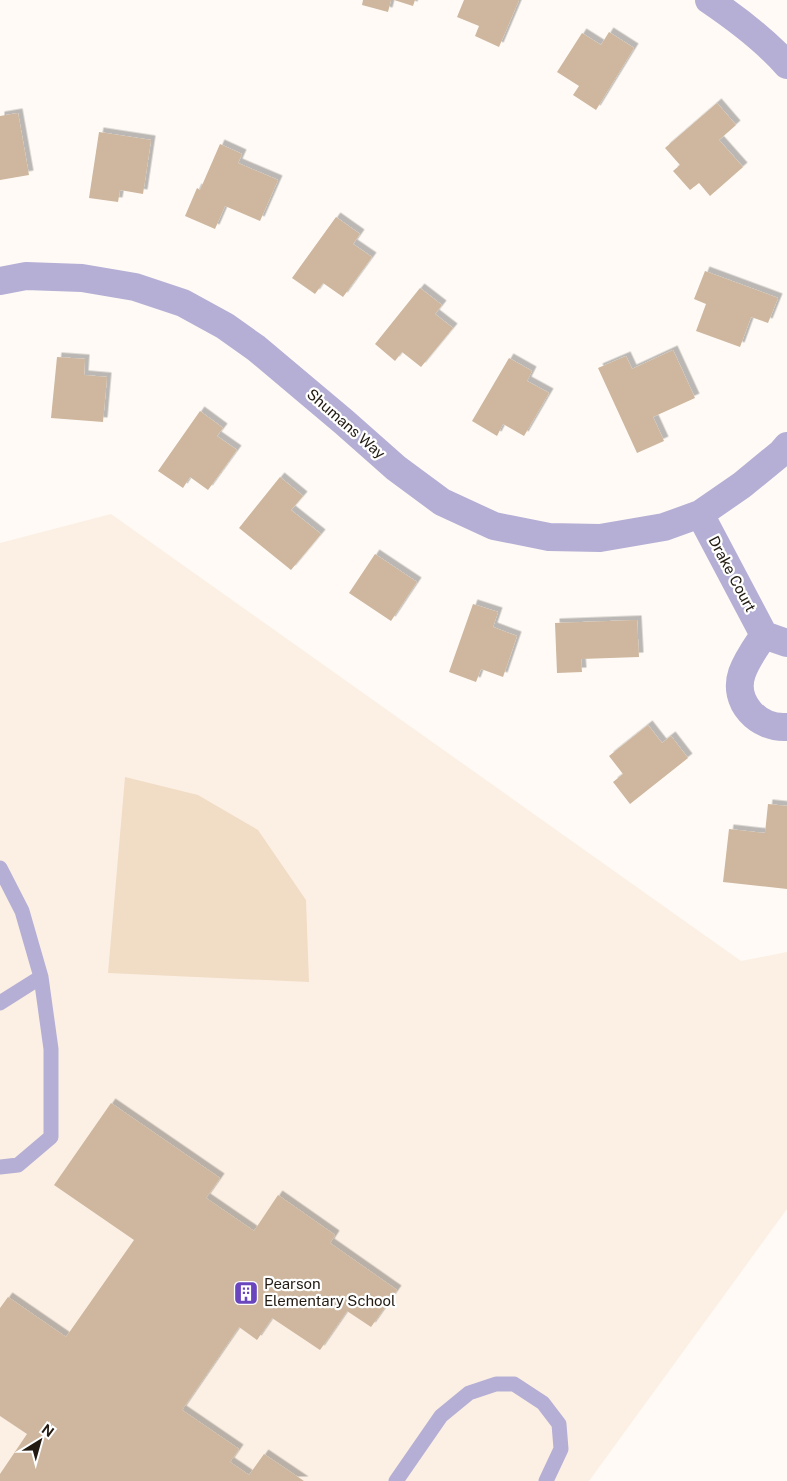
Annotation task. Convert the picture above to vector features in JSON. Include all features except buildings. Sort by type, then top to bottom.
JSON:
[{"type":"street","points":[[709,0],[740,8],[787,65]]},
{"type":"street","name":"Shumans Way","points":[[0,281],[26,276],[82,278],[135,287],[183,303],[225,326],[256,348],[396,468],[442,502],[494,526],[549,537],[600,538],[664,527],[700,514],[742,485],[787,446]]},
{"type":"street","name":"Drake Court","points":[[700,514],[775,639],[754,650],[742,674],[740,687],[743,700],[749,712],[759,720],[771,726],[787,727]]},
{"type":"lane","points":[[0,868],[4,884],[22,911],[41,977],[51,1049],[51,1137],[18,1165],[0,1167]]},
{"type":"lane","points":[[0,1003],[41,977]]},
{"type":"lane","points":[[396,1481],[441,1416],[469,1393],[496,1384],[514,1384],[543,1403],[559,1424],[561,1449],[546,1481]]},
{"type":"shaded area","points":[[111,514],[741,961],[787,952],[787,1209],[589,1481],[0,1481],[0,543]]},
{"type":"shaded area","points":[[125,777],[198,795],[258,830],[306,900],[309,982],[108,973]]},
{"type":"place","name":"Pearson Elementary School","points":[[246,1293]]}]
